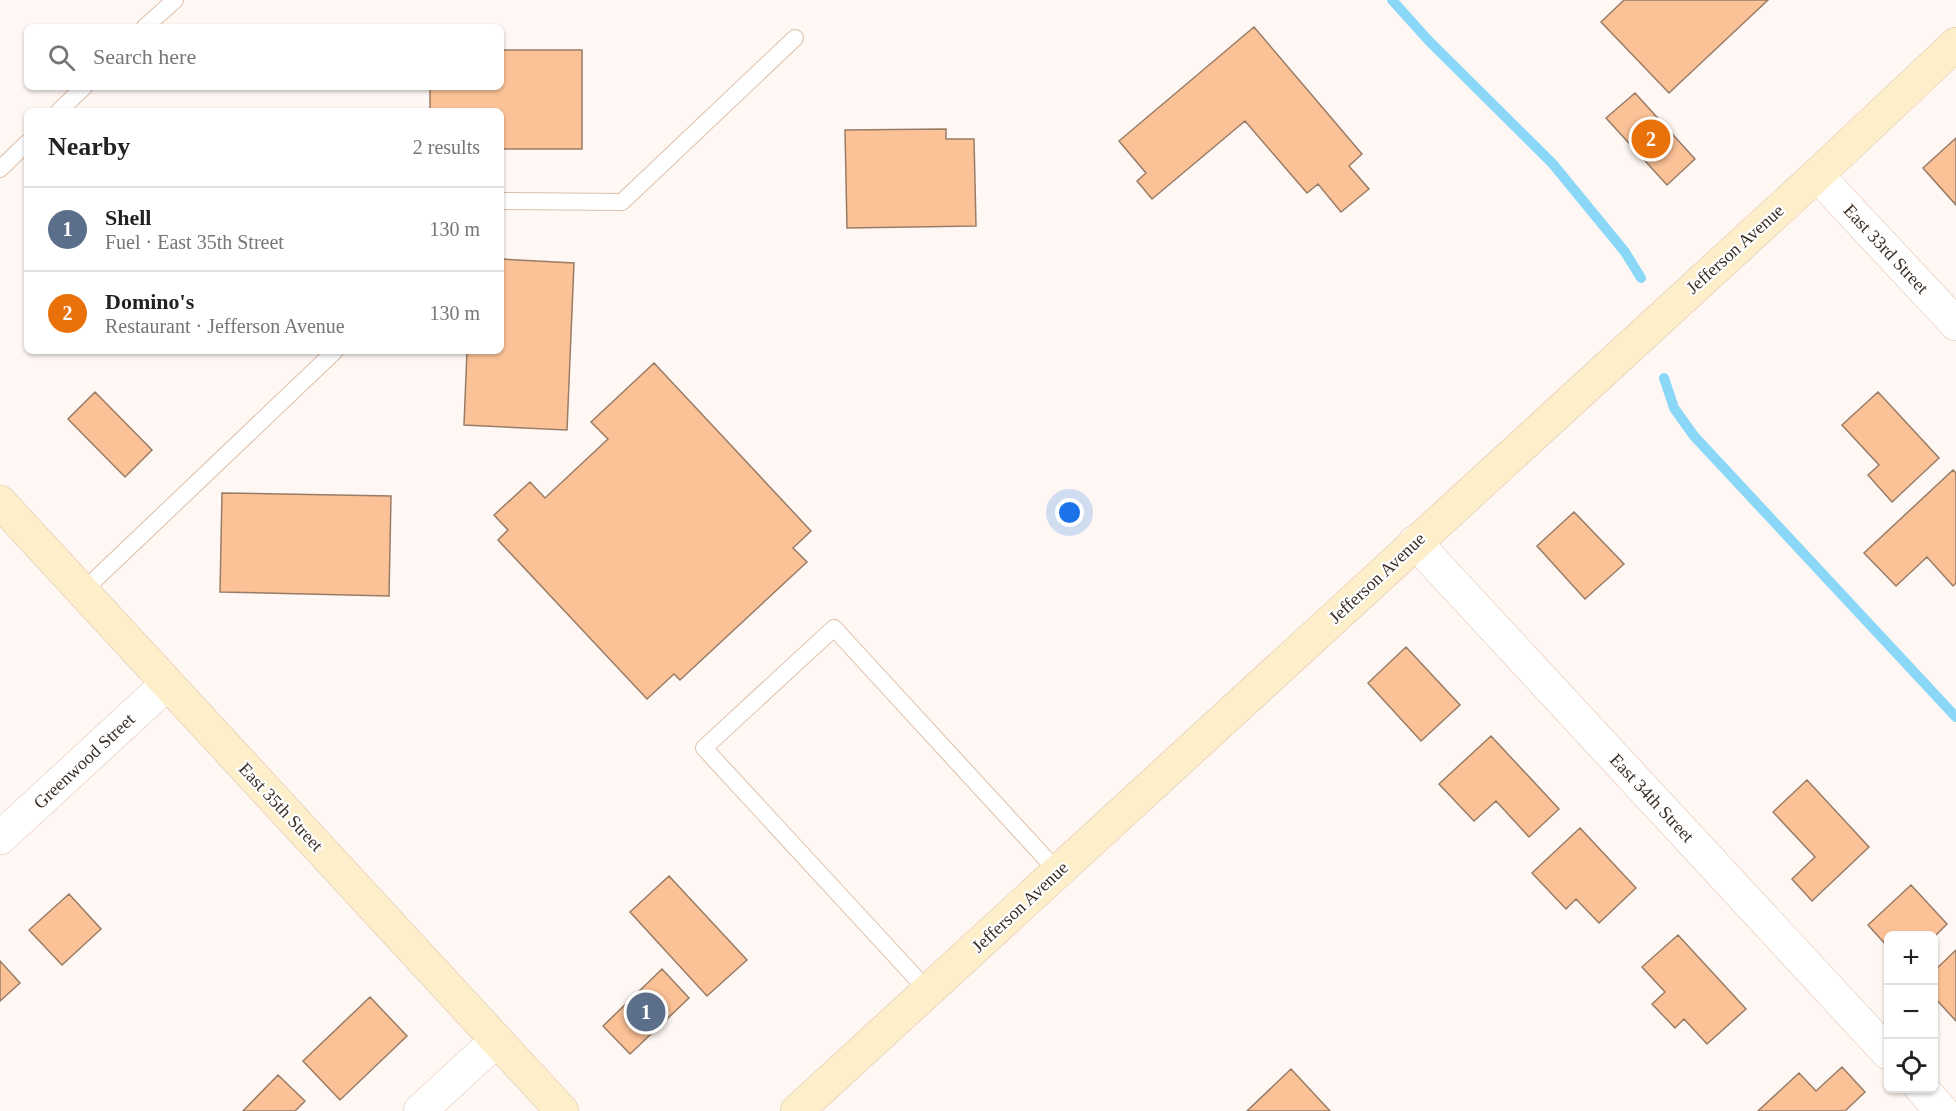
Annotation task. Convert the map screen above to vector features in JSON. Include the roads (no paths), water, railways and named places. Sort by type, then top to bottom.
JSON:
[{"type":"main road","name":"Jefferson Avenue","points":[[797,1111],[1817,175],[1956,44]]},
{"type":"main road","name":"East 35th Street","points":[[0,502],[562,1111]]},
{"type":"street","name":"East 33rd Street","points":[[1817,175],[1956,324]]},
{"type":"street","name":"East 34th Street","points":[[1415,542],[1884,1049]]},
{"type":"street","name":"Greenwood Street","points":[[0,838],[168,684]]},
{"type":"street","points":[[420,1111],[497,1040]]},
{"type":"street","points":[[1925,1093],[1942,1111]]},
{"type":"lane","points":[[149,24],[175,0]]},
{"type":"lane","points":[[504,201],[622,202],[795,38]]},
{"type":"lane","points":[[62,108],[81,90]]},
{"type":"lane","points":[[0,169],[24,146]]},
{"type":"lane","points":[[82,592],[332,354]]},
{"type":"lane","points":[[928,991],[704,747],[825,636],[834,628],[1058,872]]},
{"type":"waterway","points":[[1392,0],[1429,41],[1552,163],[1625,252],[1641,278]]},
{"type":"waterway","points":[[1664,378],[1674,408],[1694,436],[1956,717]]},
{"type":"place","name":"Domino's","points":[[1651,139]]},
{"type":"place","name":"Shell","points":[[646,1012]]}]
